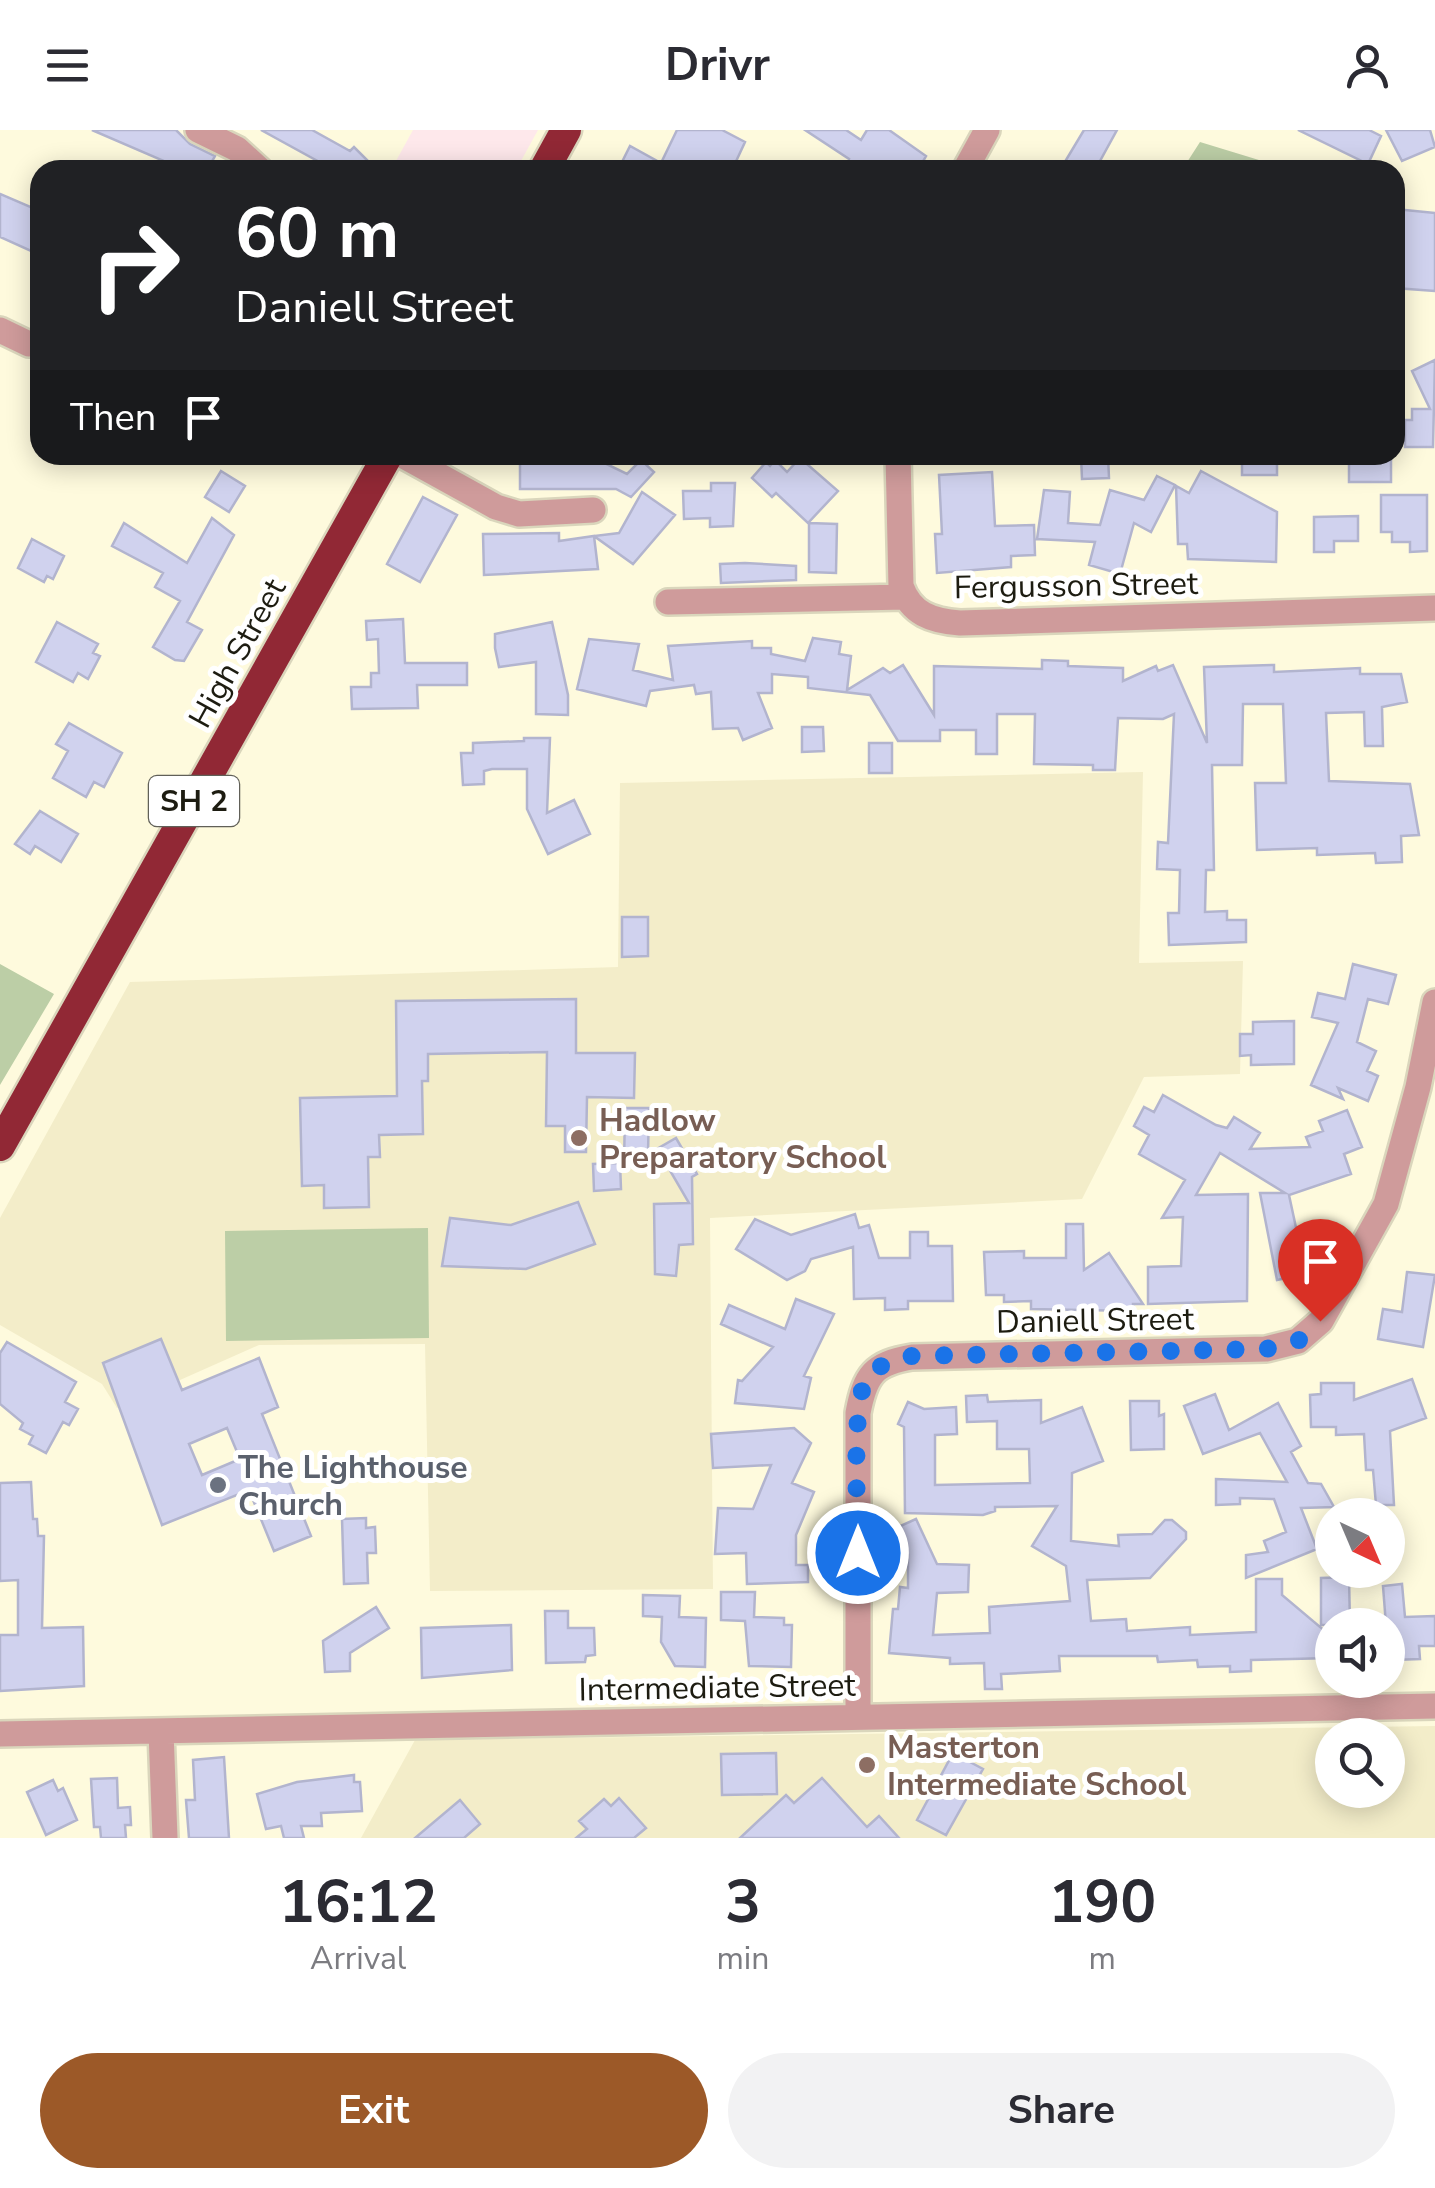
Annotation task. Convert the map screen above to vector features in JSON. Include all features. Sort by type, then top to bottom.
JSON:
[{"type":"highway","points":[[550,160],[566,130]]},
{"type":"highway","name":"High Street","points":[[0,1146],[382,465]]},
{"type":"street","points":[[198,130],[237,149],[249,160]]},
{"type":"street","points":[[971,160],[988,130]]},
{"type":"street","points":[[0,330],[30,344]]},
{"type":"street","points":[[420,465],[496,508],[520,514],[592,510]]},
{"type":"street","points":[[668,602],[904,597],[899,577],[898,465]]},
{"type":"street","name":"Fergusson Street","points":[[904,597],[933,620],[960,623],[1435,608]]},
{"type":"street","name":"Daniell Street","points":[[858,1716],[858,1412],[864,1384],[885,1361],[912,1356],[1266,1349],[1298,1341],[1320,1321],[1386,1204],[1418,1087],[1435,1002]]},
{"type":"street","name":"Intermediate Street","points":[[0,1734],[1435,1706]]},
{"type":"street","points":[[161,1731],[166,1838]]},
{"type":"shaded area","points":[[413,130],[538,130],[522,160],[396,160]]},
{"type":"shaded area","name":"Hadlow Preparatory School","points":[[1143,772],[1139,963],[1243,961],[1240,1074],[1144,1077],[1082,1199],[710,1218],[713,1589],[430,1591],[425,1344],[259,1345],[117,1408],[102,1384],[0,1325],[0,1218],[130,982],[618,967],[620,783]]},
{"type":"shaded area","name":"Masterton Intermediate School","points":[[1405,1726],[1435,1726],[1435,1838],[361,1838],[415,1740],[1315,1728],[1315,1808],[1405,1808]]},
{"type":"green space","points":[[1200,142],[1259,160],[1188,160]]},
{"type":"green space","points":[[0,964],[54,994],[0,1085]]},
{"type":"green space","points":[[428,1228],[429,1338],[226,1341],[225,1231]]},
{"type":"building","points":[[92,130],[176,130],[190,144],[215,156],[213,160],[162,160]]},
{"type":"building","points":[[261,130],[312,130],[350,151],[354,147],[367,160],[316,160]]},
{"type":"building","points":[[677,130],[722,130],[745,142],[737,160],[662,160]]},
{"type":"building","points":[[805,130],[846,130],[861,140],[867,130],[889,130],[926,156],[924,160],[849,159]]},
{"type":"building","points":[[1084,130],[1117,130],[1100,160],[1066,160]]},
{"type":"building","points":[[1298,130],[1369,130],[1381,136],[1370,160],[1360,160]]},
{"type":"building","points":[[1386,130],[1430,130],[1435,147],[1401,160]]},
{"type":"building","points":[[630,146],[656,160],[623,160]]},
{"type":"building","points":[[0,194],[30,207],[30,250],[0,237]]},
{"type":"building","points":[[1405,210],[1435,213],[1435,291],[1405,289]]},
{"type":"building","points":[[1435,360],[1433,447],[1405,447],[1405,420],[1412,420],[1412,409],[1430,409],[1412,371]]},
{"type":"building","points":[[520,465],[608,465],[627,474],[636,465],[646,465],[654,472],[631,497],[616,489],[520,489]]},
{"type":"building","points":[[763,465],[780,465],[787,472],[794,465],[808,465],[838,491],[808,523],[776,493],[772,497],[752,478]]},
{"type":"building","points":[[1081,465],[1108,465],[1109,478],[1082,479]]},
{"type":"building","points":[[1242,465],[1277,465],[1277,475],[1242,475]]},
{"type":"building","points":[[1349,465],[1391,465],[1391,482],[1349,482]]},
{"type":"building","points":[[221,471],[245,486],[229,512],[205,497]]},
{"type":"building","points":[[1201,471],[1277,512],[1276,562],[1188,559],[1187,544],[1178,544],[1176,486],[1189,493]]},
{"type":"building","points":[[992,472],[995,526],[1034,525],[1035,555],[1011,556],[1011,567],[937,573],[935,534],[942,534],[939,475]]},
{"type":"building","points":[[1157,476],[1175,485],[1151,532],[1134,523],[1120,574],[1089,565],[1095,542],[1037,539],[1044,490],[1070,492],[1068,523],[1100,525],[1110,490],[1144,500]]},
{"type":"building","points":[[711,483],[735,483],[733,526],[710,527],[710,518],[684,519],[683,491],[711,491]]},
{"type":"building","points":[[642,492],[675,515],[633,564],[594,536],[619,533]]},
{"type":"building","points":[[1381,495],[1427,495],[1427,551],[1410,552],[1410,542],[1392,542],[1392,532],[1381,532]]},
{"type":"building","points":[[423,497],[457,515],[420,582],[387,564]]},
{"type":"building","points":[[1358,516],[1358,541],[1334,541],[1334,552],[1314,552],[1314,517]]},
{"type":"building","points":[[212,518],[234,535],[187,622],[202,630],[184,661],[175,660],[153,647],[180,601],[155,587],[163,573],[112,546],[124,523],[187,563]]},
{"type":"building","points":[[809,523],[837,524],[836,573],[809,572]]},
{"type":"building","points":[[559,533],[559,541],[594,536],[598,569],[484,575],[483,534]]},
{"type":"building","points":[[32,539],[64,556],[53,579],[47,576],[44,582],[18,568]]},
{"type":"building","points":[[720,564],[796,566],[796,580],[721,583]]},
{"type":"building","points":[[403,619],[405,663],[467,663],[467,685],[417,685],[418,708],[352,709],[351,687],[371,687],[371,673],[379,673],[378,639],[367,640],[366,621]]},
{"type":"building","points":[[57,622],[98,644],[93,653],[100,656],[88,679],[78,673],[73,682],[36,662]]},
{"type":"building","points":[[552,622],[568,695],[568,715],[536,714],[536,662],[499,667],[495,648],[495,634]]},
{"type":"building","points":[[813,638],[841,642],[839,654],[851,656],[847,690],[883,668],[890,673],[903,665],[934,715],[934,666],[1042,669],[1042,660],[1068,661],[1068,666],[1123,668],[1123,681],[1156,666],[1158,671],[1173,665],[1207,743],[1204,667],[1274,665],[1274,672],[1360,668],[1360,674],[1401,674],[1407,702],[1382,707],[1383,746],[1365,746],[1364,712],[1326,713],[1329,781],[1410,784],[1419,835],[1401,836],[1402,862],[1376,863],[1375,853],[1317,855],[1317,848],[1257,850],[1255,783],[1286,783],[1283,704],[1243,704],[1242,765],[1212,765],[1214,870],[1206,870],[1205,912],[1227,911],[1227,920],[1246,920],[1246,942],[1169,945],[1168,913],[1179,913],[1180,870],[1157,869],[1158,842],[1168,843],[1174,714],[1163,719],[1118,718],[1115,770],[1093,770],[1093,765],[1034,764],[1035,714],[997,714],[997,754],[976,754],[976,730],[940,730],[940,741],[898,741],[870,695],[808,688],[808,677],[772,674],[772,693],[758,693],[772,728],[743,740],[738,728],[713,729],[711,692],[696,694],[694,685],[650,691],[646,706],[577,689],[589,639],[639,644],[633,670],[673,680],[668,646],[752,641],[752,648],[771,648],[771,654],[805,661]]},
{"type":"building","points":[[69,723],[122,753],[104,787],[94,782],[86,797],[53,778],[68,751],[56,744]]},
{"type":"building","points":[[802,727],[823,727],[824,751],[802,752]]},
{"type":"building","points":[[550,738],[547,813],[574,800],[590,834],[548,854],[527,809],[527,769],[484,771],[484,784],[463,785],[461,753],[473,753],[473,743]]},
{"type":"building","points":[[869,743],[892,743],[892,773],[869,773]]},
{"type":"building","points":[[40,811],[78,834],[61,862],[35,846],[30,854],[15,844]]},
{"type":"building","points":[[622,917],[648,917],[648,956],[622,957]]},
{"type":"building","points":[[1353,964],[1396,975],[1388,1004],[1368,999],[1357,1042],[1376,1051],[1367,1071],[1378,1076],[1368,1101],[1338,1088],[1343,1099],[1311,1085],[1338,1023],[1312,1017],[1318,993],[1345,999]]},
{"type":"building","points":[[576,999],[576,1053],[635,1053],[634,1098],[587,1097],[586,1152],[565,1152],[565,1126],[546,1126],[547,1052],[428,1054],[428,1081],[422,1081],[423,1134],[379,1135],[380,1157],[368,1157],[369,1207],[324,1208],[324,1185],[302,1186],[300,1098],[397,1096],[396,1001]]},
{"type":"building","points":[[1294,1021],[1294,1064],[1251,1065],[1251,1055],[1240,1056],[1240,1034],[1253,1034],[1253,1022]]},
{"type":"building","points":[[1163,1095],[1216,1125],[1227,1128],[1234,1117],[1260,1133],[1250,1149],[1310,1147],[1306,1137],[1323,1131],[1319,1121],[1347,1110],[1362,1147],[1344,1154],[1351,1174],[1289,1195],[1306,1274],[1277,1280],[1260,1193],[1285,1193],[1220,1153],[1196,1195],[1248,1194],[1247,1301],[1148,1304],[1148,1267],[1181,1266],[1183,1217],[1162,1218],[1185,1180],[1139,1154],[1149,1135],[1134,1126],[1144,1107],[1154,1112]]},
{"type":"building","points":[[625,1108],[649,1108],[648,1154],[676,1138],[697,1174],[692,1177],[693,1244],[679,1245],[676,1276],[655,1274],[654,1204],[689,1203],[668,1167],[624,1166]]},
{"type":"building","points":[[620,1163],[621,1189],[594,1191],[593,1164]]},
{"type":"building","points":[[578,1202],[595,1244],[526,1269],[442,1266],[450,1218],[511,1225]]},
{"type":"building","points":[[855,1214],[859,1228],[869,1225],[879,1258],[910,1258],[910,1232],[928,1232],[928,1246],[952,1246],[953,1301],[908,1301],[908,1309],[885,1310],[885,1298],[854,1299],[853,1247],[811,1259],[805,1271],[787,1280],[736,1249],[755,1219],[791,1235]]},
{"type":"building","points":[[1066,1224],[1083,1224],[1084,1270],[1109,1253],[1143,1304],[1133,1304],[1133,1311],[1031,1309],[1031,1301],[1004,1302],[1004,1295],[986,1295],[984,1252],[1024,1251],[1024,1258],[1066,1258]]},
{"type":"building","points":[[1407,1272],[1435,1275],[1423,1347],[1378,1339],[1383,1309],[1402,1312]]},
{"type":"building","points":[[796,1299],[834,1314],[804,1376],[811,1378],[804,1409],[735,1403],[738,1380],[742,1381],[773,1347],[721,1324],[729,1305],[785,1329]]},
{"type":"building","points":[[161,1339],[182,1390],[259,1358],[278,1407],[262,1414],[311,1536],[274,1551],[249,1490],[162,1525],[103,1363]],"holes":[[[227,1428],[240,1459],[202,1475],[189,1444]]]},
{"type":"building","points":[[7,1342],[76,1382],[65,1402],[78,1409],[69,1425],[63,1422],[46,1453],[29,1444],[33,1436],[20,1429],[23,1423],[0,1404],[0,1353]]},
{"type":"building","points":[[1412,1379],[1426,1418],[1390,1431],[1394,1498],[1375,1498],[1373,1470],[1366,1470],[1364,1434],[1336,1435],[1336,1427],[1311,1427],[1310,1395],[1321,1394],[1321,1383],[1354,1383],[1354,1400]]},
{"type":"building","points":[[1215,1394],[1229,1430],[1278,1403],[1301,1446],[1291,1452],[1308,1483],[1321,1484],[1329,1498],[1315,1498],[1315,1508],[1301,1508],[1315,1550],[1246,1578],[1246,1555],[1268,1552],[1264,1541],[1286,1532],[1274,1499],[1240,1498],[1240,1504],[1216,1505],[1216,1479],[1287,1482],[1260,1433],[1203,1454],[1184,1406]]},
{"type":"building","points":[[987,1395],[988,1402],[1041,1400],[1041,1423],[1082,1407],[1103,1461],[1072,1473],[1071,1541],[1119,1546],[1118,1535],[1152,1534],[1165,1520],[1172,1520],[1186,1532],[1186,1539],[1150,1578],[1087,1580],[1091,1621],[1126,1619],[1127,1631],[1190,1627],[1190,1635],[1256,1632],[1256,1579],[1282,1579],[1282,1595],[1315,1623],[1315,1658],[1251,1660],[1251,1671],[1230,1672],[1230,1666],[1198,1667],[1197,1660],[1158,1662],[1157,1656],[1059,1656],[1060,1671],[1001,1674],[1002,1689],[985,1689],[984,1663],[950,1664],[950,1658],[889,1653],[893,1609],[898,1609],[900,1587],[908,1588],[908,1554],[896,1528],[916,1519],[937,1564],[969,1565],[968,1592],[937,1593],[933,1635],[990,1633],[989,1607],[1070,1601],[1066,1566],[1032,1546],[1057,1506],[995,1507],[995,1511],[983,1515],[905,1513],[904,1427],[898,1424],[908,1402],[924,1409],[956,1407],[957,1434],[935,1435],[935,1485],[1030,1483],[1029,1449],[997,1449],[997,1421],[967,1422],[966,1396]]},
{"type":"building","points":[[1130,1401],[1159,1401],[1159,1416],[1164,1414],[1164,1449],[1131,1450]]},
{"type":"building","points":[[794,1428],[811,1443],[792,1483],[814,1492],[796,1535],[796,1565],[808,1565],[808,1582],[747,1584],[746,1553],[715,1554],[718,1508],[753,1509],[771,1465],[713,1468],[711,1434]]},
{"type":"building","points":[[31,1482],[33,1519],[37,1519],[38,1536],[44,1536],[42,1628],[83,1627],[84,1686],[0,1691],[0,1635],[18,1635],[18,1580],[0,1581],[0,1483]]},
{"type":"building","points":[[366,1518],[366,1528],[375,1527],[376,1553],[367,1553],[368,1583],[344,1584],[342,1519]]},
{"type":"building","points":[[1321,1588],[1349,1588],[1350,1608],[1321,1608]]},
{"type":"building","points":[[1383,1588],[1402,1588],[1404,1608],[1385,1608]]},
{"type":"building","points":[[721,1592],[755,1592],[754,1617],[784,1618],[784,1625],[792,1625],[791,1667],[749,1666],[745,1621],[721,1620]]},
{"type":"building","points":[[643,1595],[680,1596],[679,1617],[706,1618],[705,1667],[675,1666],[661,1642],[662,1617],[643,1616]]},
{"type":"building","points":[[376,1607],[389,1628],[350,1653],[350,1671],[325,1672],[323,1641]]},
{"type":"building","points":[[545,1611],[568,1611],[568,1628],[594,1628],[595,1655],[586,1656],[585,1662],[546,1663]]},
{"type":"building","points":[[1435,1616],[1435,1646],[1419,1646],[1420,1659],[1405,1660],[1405,1617]]},
{"type":"building","points":[[511,1625],[512,1670],[422,1678],[421,1628]]},
{"type":"building","points":[[776,1753],[777,1794],[722,1795],[721,1754]]},
{"type":"building","points":[[953,1753],[983,1769],[946,1835],[917,1820]]},
{"type":"building","points":[[224,1757],[229,1838],[189,1838],[186,1800],[195,1800],[193,1760]]},
{"type":"building","points":[[354,1775],[354,1782],[360,1782],[362,1811],[321,1813],[322,1826],[301,1826],[304,1838],[284,1838],[281,1826],[266,1829],[257,1794],[297,1782]]},
{"type":"building","points":[[117,1778],[118,1808],[130,1807],[131,1825],[125,1825],[126,1838],[101,1838],[100,1827],[94,1827],[91,1779]]},
{"type":"building","points":[[822,1778],[867,1827],[879,1816],[899,1838],[740,1838],[786,1795],[794,1803]]},
{"type":"building","points":[[53,1780],[58,1791],[63,1788],[77,1820],[46,1835],[27,1792]]},
{"type":"building","points":[[619,1798],[646,1828],[634,1838],[576,1838],[587,1829],[579,1821],[604,1799],[611,1806]]},
{"type":"building","points":[[460,1800],[480,1824],[464,1838],[415,1838]]},
{"type":"place","name":"Hadlow Preparatory School","points":[[579,1138]]},
{"type":"place","name":"The Lighthouse Church","points":[[218,1485]]},
{"type":"place","name":"Masterton Intermediate School","points":[[867,1765]]},
{"type":"route","points":[[858,1553],[858,1412],[864,1384],[885,1361],[912,1356],[1266,1349],[1298,1341],[1320,1321]]}]
